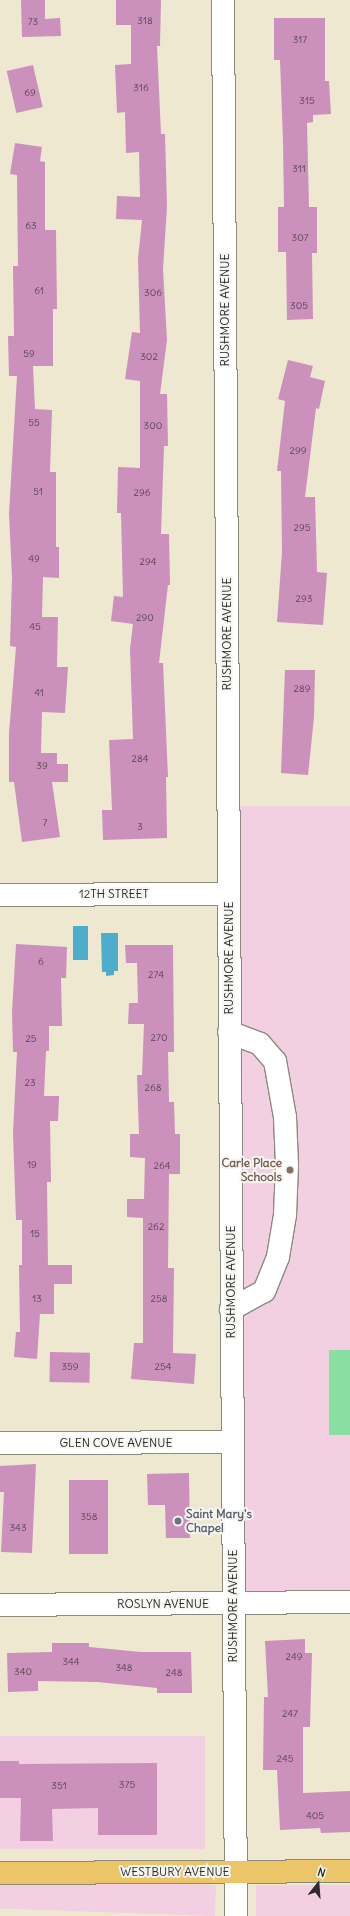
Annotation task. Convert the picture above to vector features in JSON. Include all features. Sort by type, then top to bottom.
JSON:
[{"type":"main road","name":"WESTBURY AVENUE","points":[[0,1873],[350,1871]]},
{"type":"street","name":"RUSHMORE AVENUE","points":[[223,0],[236,1916]]},
{"type":"street","name":"12TH STREET","points":[[0,894],[229,894]]},
{"type":"street","points":[[230,1032],[260,1044],[275,1061],[285,1117],[287,1165],[285,1215],[278,1257],[264,1291],[231,1309]]},
{"type":"street","name":"GLEN COVE AVENUE","points":[[0,1444],[232,1442]]},
{"type":"street","name":"ROSLYN AVENUE","points":[[0,1605],[350,1602]]},
{"type":"shaded area","name":"Carle Place Schools","points":[[228,806],[350,806],[350,1603],[228,1603]]},
{"type":"shaded area","points":[[0,1736],[205,1736],[205,1849],[0,1849]]},
{"type":"shaded area","points":[[0,1877],[216,1885],[215,1916],[0,1908]]},
{"type":"shaded area","points":[[256,1885],[350,1885],[350,1916],[256,1916]]},
{"type":"green space","points":[[329,1350],[350,1350],[350,1435],[329,1435]]},
{"type":"water","points":[[73,926],[88,926],[88,960],[73,960]]},
{"type":"water","points":[[101,933],[118,933],[118,971],[114,971],[114,975],[106,976],[106,972],[102,972]]},
{"type":"building","points":[[21,0],[45,0],[45,19],[60,18],[61,36],[22,37]]},
{"type":"building","points":[[116,0],[161,0],[160,46],[157,46],[161,134],[165,134],[167,207],[163,269],[167,340],[160,394],[167,394],[168,446],[164,446],[161,534],[169,534],[170,585],[168,585],[159,663],[163,663],[168,777],[166,777],[167,838],[103,840],[102,810],[112,810],[109,740],[133,739],[130,649],[133,624],[111,621],[114,596],[123,597],[121,513],[117,513],[118,467],[140,468],[140,381],[125,379],[132,332],[140,333],[138,259],[142,220],[116,219],[117,196],[140,197],[139,152],[126,153],[125,112],[117,113],[115,65],[131,64],[131,25],[116,25]]},
{"type":"building","points":[[274,18],[325,18],[325,81],[329,81],[331,114],[313,115],[313,122],[307,123],[309,207],[317,207],[317,253],[312,253],[313,319],[287,320],[286,252],[278,252],[278,207],[284,207],[283,141],[280,60],[274,60]]},
{"type":"building","points":[[33,65],[43,107],[16,113],[7,71]]},
{"type":"building","points":[[15,143],[42,147],[40,161],[45,162],[45,230],[56,230],[57,309],[53,309],[53,366],[33,366],[35,409],[52,410],[50,472],[56,472],[56,547],[59,547],[59,578],[43,577],[42,617],[58,617],[57,667],[68,667],[65,713],[42,712],[41,753],[57,753],[57,764],[68,764],[68,782],[52,782],[60,837],[22,842],[14,782],[9,782],[9,733],[16,647],[10,646],[12,577],[9,514],[17,376],[9,376],[8,336],[14,336],[13,266],[18,266],[17,175],[10,174]]},
{"type":"building","points":[[288,360],[313,366],[310,377],[325,381],[319,409],[316,408],[305,497],[315,497],[317,572],[327,573],[323,625],[277,622],[282,552],[281,471],[277,471],[285,401],[278,399]]},
{"type":"building","points":[[285,670],[315,670],[314,717],[308,775],[281,773]]},
{"type":"building","points":[[16,944],[67,947],[66,978],[61,978],[62,1026],[49,1026],[49,1051],[46,1051],[44,1096],[59,1096],[58,1121],[50,1121],[51,1182],[47,1182],[48,1265],[72,1265],[72,1284],[54,1284],[54,1314],[40,1314],[37,1359],[14,1357],[16,1332],[20,1332],[19,1265],[22,1265],[22,1220],[16,1220],[13,1133],[17,1052],[13,1052],[12,1012]]},
{"type":"building","points":[[125,945],[173,945],[174,1052],[168,1052],[169,1102],[174,1102],[175,1134],[180,1134],[180,1174],[169,1174],[168,1268],[174,1268],[173,1353],[196,1354],[194,1384],[131,1379],[134,1343],[143,1343],[143,1218],[127,1217],[127,1199],[144,1199],[145,1158],[130,1157],[130,1134],[139,1134],[137,1075],[142,1075],[144,1024],[128,1024],[129,1003],[138,1003],[137,963],[126,963]]},
{"type":"building","points":[[50,1352],[90,1353],[89,1383],[49,1382]]},
{"type":"building","points":[[36,1464],[32,1553],[1,1552],[4,1492],[0,1492],[0,1466]]},
{"type":"building","name":"Saint Mary's Chapel","points":[[189,1473],[190,1538],[166,1538],[165,1505],[148,1505],[147,1474]]},
{"type":"building","points":[[69,1480],[108,1480],[108,1554],[69,1554]]},
{"type":"building","points":[[305,1639],[305,1653],[312,1653],[310,1727],[303,1727],[303,1793],[350,1791],[350,1832],[321,1833],[320,1828],[280,1830],[277,1770],[263,1770],[264,1697],[268,1697],[265,1641]]},
{"type":"building","points":[[52,1643],[89,1643],[89,1647],[141,1652],[191,1652],[192,1693],[157,1693],[157,1688],[97,1682],[38,1681],[38,1691],[8,1692],[7,1653],[52,1652]]},
{"type":"building","points":[[0,1761],[19,1761],[19,1764],[157,1763],[157,1835],[98,1835],[98,1808],[52,1809],[53,1841],[20,1841],[21,1798],[0,1798]]},
{"type":"place","name":"Carle Place Schools","points":[[290,1170]]},
{"type":"place","name":"Saint Mary's Chapel","points":[[178,1521]]}]
